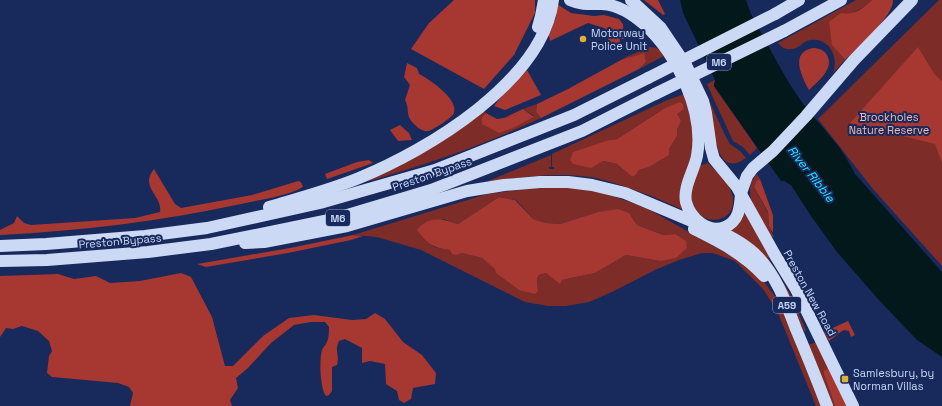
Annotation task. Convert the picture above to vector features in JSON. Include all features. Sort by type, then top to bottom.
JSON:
[{"type":"highway","points":[[506,83],[536,34],[544,0]]},
{"type":"highway","points":[[207,228],[359,178],[398,160],[436,139],[473,113],[522,67],[539,41],[548,22],[553,0]]},
{"type":"highway","points":[[570,0],[580,4],[611,5],[634,16],[655,37],[677,66],[693,106],[698,136],[696,156],[686,189],[686,202],[691,214],[696,219],[711,228]]},
{"type":"highway","name":"Preston New Road","points":[[630,0],[661,28],[686,65],[703,101],[712,154],[717,163],[733,181],[796,289],[853,406]]},
{"type":"highway","name":"Preston Bypass","points":[[0,246],[137,237],[207,228],[320,204],[435,170],[574,115],[775,14],[799,0]]},
{"type":"highway","name":"Preston Bypass","points":[[0,262],[48,260],[148,252],[212,244],[334,219],[431,190],[582,131],[784,31],[841,0]]},
{"type":"highway","points":[[212,244],[264,242],[346,226],[467,191],[504,185],[540,182],[568,182],[609,188],[645,200],[688,220],[711,228],[728,226],[736,219],[740,209],[741,194],[747,176],[753,168],[773,151],[822,98],[854,60],[912,0]]},
{"type":"highway","points":[[645,200],[672,217],[748,259],[765,277],[787,305]]},
{"type":"highway","name":"A59","points":[[711,228],[740,243],[756,256],[764,264],[778,284],[826,406]]},
{"type":"green space","points":[[454,0],[535,0],[535,13],[514,55],[484,89],[411,49],[429,23]]},
{"type":"green space","points":[[644,0],[658,0],[665,14],[663,15]]},
{"type":"green space","points":[[856,0],[872,0],[864,7],[850,14],[832,45],[845,60],[833,73],[835,67],[834,55],[828,45],[823,42],[810,40],[794,49],[784,48],[778,43]]},
{"type":"green space","points":[[872,0],[893,0],[892,7],[881,23],[866,40],[845,60],[832,45],[829,22],[841,13],[858,11]]},
{"type":"green space","name":"Brockholes Nature Reserve","points":[[939,0],[942,0],[942,266],[873,189],[818,119]]},
{"type":"green space","points":[[557,4],[571,13],[594,16],[604,15],[619,19],[623,24],[624,39],[620,39],[619,48],[610,45],[606,33],[609,32],[604,28],[588,23],[550,41],[549,35],[556,17]]},
{"type":"green space","points":[[650,47],[658,49],[664,56],[639,69],[646,62],[621,60],[628,56]]},
{"type":"green space","points":[[918,47],[935,75],[942,81],[942,163],[935,144],[850,123]]},
{"type":"green space","points":[[817,48],[826,53],[829,60],[829,65],[824,75],[809,90],[803,79],[799,66],[799,60],[801,54],[806,50]]},
{"type":"green space","points":[[644,53],[646,62],[639,69],[541,118],[536,112],[537,104],[621,60]]},
{"type":"green space","points":[[407,63],[417,68],[419,74],[442,90],[452,102],[454,108],[454,113],[450,118],[429,131],[420,129],[413,123],[408,115],[405,100],[410,85],[404,77]]},
{"type":"green space","points":[[527,70],[541,95],[505,110],[494,106],[517,77]]},
{"type":"green space","points":[[715,80],[714,86],[757,148],[750,155],[743,147],[733,141],[707,84]]},
{"type":"green space","points":[[702,85],[730,144],[740,151],[746,158],[736,163],[728,163],[722,158],[718,150],[711,112],[701,86]]},
{"type":"green space","points":[[684,94],[694,131],[686,211],[630,188],[590,177],[552,175],[488,181],[551,155],[551,167],[549,167],[549,169],[554,169],[554,167],[552,167],[552,154],[665,101]],"holes":[[[665,108],[681,121],[677,130],[677,136],[669,149],[649,167],[639,170],[636,175],[632,177],[617,164],[603,161],[609,140],[617,139]]]},
{"type":"green space","points":[[680,102],[683,104],[684,109],[677,114],[681,121],[677,130],[677,136],[669,149],[669,155],[649,167],[639,170],[636,175],[632,177],[617,164],[603,161],[591,168],[573,164],[570,160],[573,152],[609,140],[617,139],[665,108]]},
{"type":"green space","points":[[537,104],[536,112],[541,118],[519,128],[453,154],[362,183],[483,109],[486,113],[482,117],[482,124],[534,116],[523,109]]},
{"type":"green space","points":[[523,109],[534,117],[499,133],[482,124],[482,117],[486,113],[497,119],[504,118]]},
{"type":"green space","points":[[400,125],[409,133],[412,140],[398,141],[390,130]]},
{"type":"green space","points":[[369,160],[373,163],[327,179],[325,174],[357,162]]},
{"type":"green space","points":[[708,163],[725,181],[732,194],[733,205],[730,213],[724,218],[716,220],[707,219],[700,215],[694,207],[691,196],[698,166]]},
{"type":"green space","points":[[154,169],[175,204],[181,208],[252,195],[298,181],[301,182],[303,187],[290,193],[273,197],[211,210],[151,220],[61,231],[0,235],[0,230],[14,223],[17,216],[24,223],[31,225],[135,218],[160,212],[160,206],[149,181],[150,175]]},
{"type":"green space","points":[[757,174],[760,179],[756,181],[754,187],[768,213],[769,226],[774,237],[770,236],[753,205],[750,189],[752,181]]},
{"type":"green space","points":[[760,179],[773,215],[773,233],[769,226],[768,212],[754,187],[756,181]]},
{"type":"green space","points":[[541,187],[591,189],[648,209],[744,263],[761,278],[785,312],[821,406],[816,406],[778,313],[763,289],[735,261],[713,253],[702,253],[679,260],[655,270],[589,302],[566,306],[548,306],[525,302],[421,250],[377,237],[353,235],[487,194]],"holes":[[[499,197],[516,200],[533,219],[546,223],[560,224],[598,212],[629,213],[637,225],[663,235],[675,234],[660,261],[626,255],[595,273],[562,280],[546,273],[539,275],[537,279],[538,291],[496,269],[482,258],[462,253],[452,254],[450,250],[434,247],[426,241],[443,219],[458,224]]]},
{"type":"green space","points":[[499,197],[515,200],[533,219],[546,223],[560,224],[598,212],[618,209],[629,213],[637,225],[663,235],[675,234],[686,241],[687,248],[676,258],[660,261],[626,255],[595,273],[562,280],[560,284],[546,273],[539,275],[537,279],[538,291],[535,294],[519,290],[496,273],[495,269],[482,258],[462,253],[456,255],[452,254],[450,250],[439,248],[431,244],[417,230],[426,222],[431,220],[441,220],[458,224]]},
{"type":"green space","points":[[745,210],[771,255],[768,258],[789,292],[806,330],[804,331],[792,304],[728,231]]},
{"type":"green space","points":[[353,235],[363,236],[351,240],[288,253],[206,267],[197,264],[290,248]]},
{"type":"green space","points":[[181,273],[191,277],[212,317],[225,366],[233,366],[263,336],[289,318],[314,315],[352,320],[366,319],[375,313],[385,319],[403,342],[422,355],[436,373],[435,384],[413,388],[411,399],[404,403],[399,400],[397,391],[386,384],[385,364],[370,361],[362,363],[362,348],[345,339],[339,341],[337,365],[332,367],[332,391],[326,396],[321,381],[321,360],[322,350],[328,340],[329,327],[325,322],[311,322],[294,325],[271,343],[248,368],[236,378],[238,388],[230,400],[232,406],[130,406],[133,393],[129,387],[118,383],[52,377],[47,373],[49,356],[52,351],[49,341],[38,331],[22,326],[13,329],[6,328],[0,337],[0,276],[58,274],[74,279],[96,276],[110,283],[140,281]]},
{"type":"green space","points":[[848,321],[855,335],[851,337],[849,331],[844,330],[829,341],[824,332]]},
{"type":"green space","points":[[817,342],[830,370],[824,375],[835,406],[832,406],[808,345]]},
{"type":"green space","points":[[828,368],[848,406],[835,406],[824,375],[824,371]]},
{"type":"water","name":"River Ribble","points":[[680,0],[746,0],[751,14],[787,80],[801,101],[846,157],[855,174],[942,272],[942,357],[917,340],[878,299],[837,252],[791,185],[781,181],[714,86],[715,80],[683,13]]},
{"type":"place","name":"Motorway Police Unit","points":[[583,39]]},
{"type":"place","name":"Samlesbury, by Norman Villas","points":[[845,379]]}]
